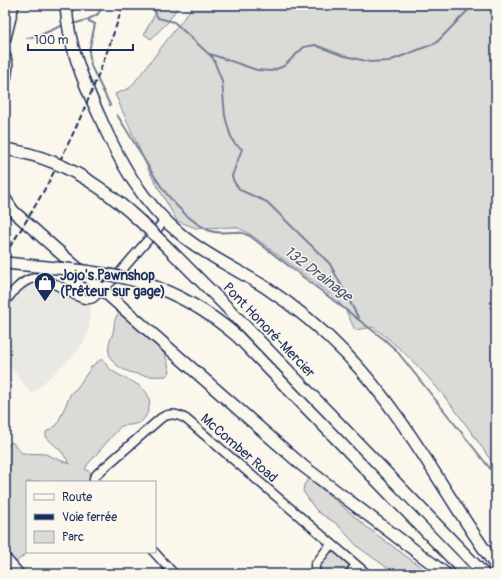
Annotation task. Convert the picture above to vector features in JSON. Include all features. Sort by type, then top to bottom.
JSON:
[{"type":"highway","points":[[5,38],[13,5]]},
{"type":"highway","points":[[66,5],[68,27],[76,57],[105,129],[129,176],[153,208],[165,220],[198,247],[276,294],[345,353],[375,386],[394,412],[496,566]]},
{"type":"highway","points":[[5,57],[7,66],[5,79]]},
{"type":"highway","name":"Pont Honoré-Mercier","points":[[5,149],[46,159],[74,171],[108,192],[138,218],[484,574]]},
{"type":"highway","points":[[5,200],[13,210],[303,466],[446,574]]},
{"type":"highway","name":"Pont Honoré-Mercier","points":[[5,263],[121,277],[147,284],[173,294],[200,308],[237,336],[468,574]]},
{"type":"street","points":[[5,302],[19,285],[31,279],[51,282],[86,299],[93,298],[103,290],[165,220]]},
{"type":"street","name":"McComber Road","points":[[94,481],[97,474],[161,418],[167,415],[176,414],[186,419],[367,574]]},
{"type":"street","points":[[315,574],[315,565],[331,544]]},
{"type":"street","points":[[155,553],[174,574]]},
{"type":"street","points":[[5,557],[20,574]]},
{"type":"street","points":[[349,574],[356,565]]},
{"type":"shaded area","points":[[36,283],[48,284],[79,302],[90,305],[90,320],[88,334],[78,351],[32,394],[5,361],[5,310],[19,292],[29,285]]},
{"type":"green space","points":[[160,5],[179,5],[168,22],[151,39],[144,34]]},
{"type":"green space","points":[[194,5],[496,5],[496,468],[455,410],[425,374],[409,357],[373,327],[355,330],[346,311],[335,298],[250,234],[236,227],[196,228],[177,221],[149,171],[115,94],[130,88]]},
{"type":"green space","points":[[119,313],[163,352],[170,372],[166,376],[148,376],[128,372],[113,362],[109,354],[109,343],[113,333],[115,320]]},
{"type":"green space","points":[[100,360],[103,360],[111,370],[138,385],[148,396],[150,403],[148,411],[141,422],[121,426],[88,464],[85,469],[92,473],[89,481],[26,481],[27,553],[16,562],[5,549],[5,448],[12,442],[22,453],[45,454],[70,464],[61,451],[46,437],[46,432],[57,425],[71,393],[77,388],[92,366]]},
{"type":"green space","points":[[309,478],[368,528],[430,574],[396,574],[358,547],[337,524],[318,512],[313,506],[303,491],[304,485]]},
{"type":"green space","points":[[330,552],[334,552],[348,564],[349,568],[344,574],[318,574],[317,566]]},
{"type":"waterway","points":[[87,20],[98,14],[103,5]]},
{"type":"waterway","points":[[163,5],[154,10],[158,18],[174,22],[213,58],[222,81],[225,116],[230,134],[234,143],[242,149],[232,176],[234,182],[240,190],[267,202],[330,264],[359,319]]},
{"type":"waterway","points":[[210,54],[257,70],[271,71],[284,66],[304,47],[315,45],[341,55],[370,62],[389,61],[436,43],[473,5]]},
{"type":"waterway","name":"132 Drainage","points":[[76,23],[87,20],[95,24],[89,51],[91,66],[110,105]]},
{"type":"waterway","name":"132 Drainage","points":[[27,38],[38,36],[61,26]]},
{"type":"waterway","name":"132 Drainage","points":[[117,115],[156,178],[179,208],[193,220],[213,232],[238,232],[250,236],[385,340],[396,350],[496,476]]},
{"type":"railway","points":[[5,254],[24,225],[58,165],[73,134],[100,70],[123,5]]},
{"type":"place","name":"Jojo's Pawnshop (Prêteur sur gage)","points":[[45,302]]}]
